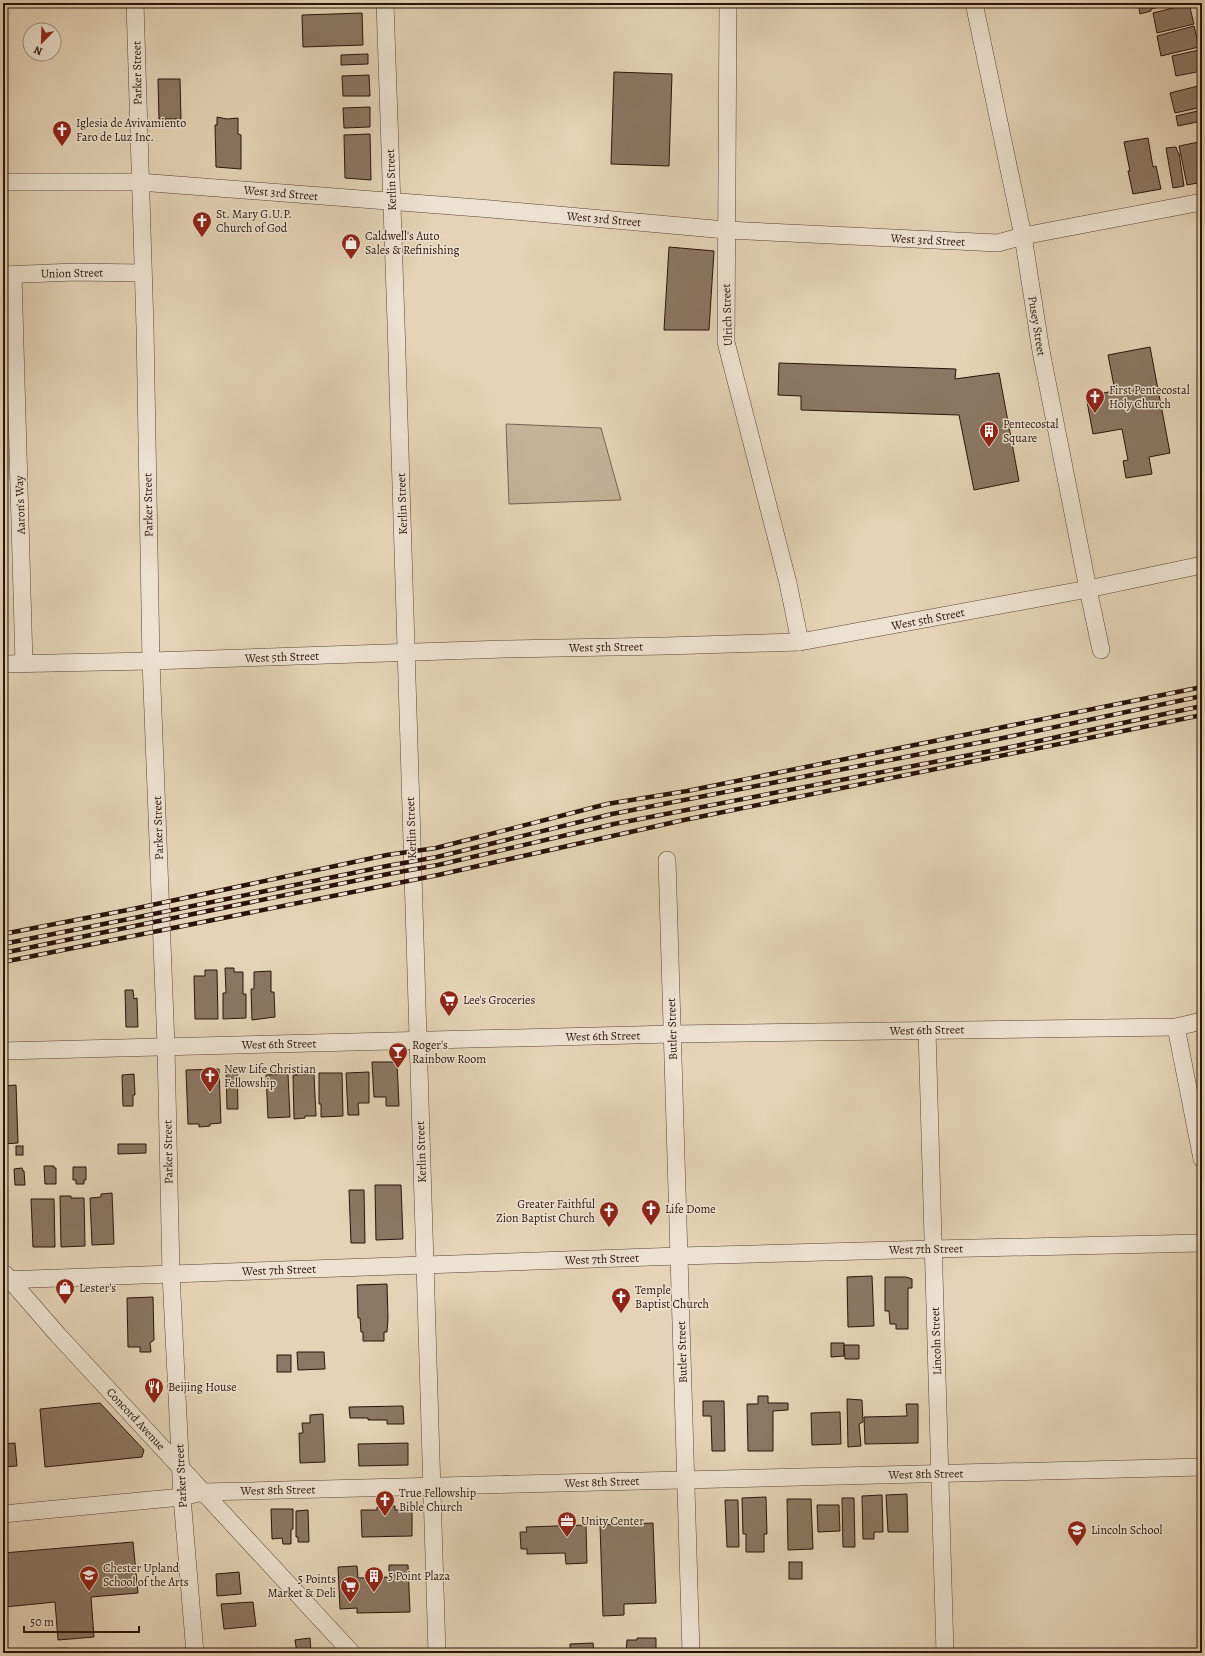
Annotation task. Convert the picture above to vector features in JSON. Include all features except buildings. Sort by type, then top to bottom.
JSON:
[{"type":"street","name":"Parker Street","points":[[135,3],[139,182],[145,327],[151,661],[166,1046],[171,1274],[182,1497],[195,1653]]},
{"type":"street","name":"Kerlin Street","points":[[385,3],[437,1653]]},
{"type":"street","name":"Ulrich Street","points":[[728,3],[726,342],[782,561],[800,642]]},
{"type":"street","name":"Pusey Street","points":[[974,3],[1023,236],[1041,351],[1101,650]]},
{"type":"street","name":"West 3rd Street","points":[[3,182],[139,182],[491,209],[726,230],[998,243],[1023,236],[1202,202]]},
{"type":"street","name":"Union Street","points":[[8,275],[74,272],[142,273]]},
{"type":"street","name":"Aaron's Way","points":[[8,275],[24,663]]},
{"type":"street","name":"West 5th Street","points":[[3,664],[800,642],[1088,589],[1202,565]]},
{"type":"street","name":"Butler Street","points":[[667,860],[691,1653]]},
{"type":"street","name":"West 6th Street","points":[[3,1051],[672,1034],[1176,1027],[1202,1021]]},
{"type":"street","points":[[1176,1027],[1202,1159]]},
{"type":"street","name":"Lincoln Street","points":[[927,1030],[945,1653]]},
{"type":"street","name":"West 7th Street","points":[[5,1277],[171,1274],[679,1256],[1202,1243]]},
{"type":"street","name":"Concord Avenue","points":[[5,1277],[352,1653]]},
{"type":"street","name":"West 8th Street","points":[[3,1514],[182,1497],[203,1492],[1202,1467]]},
{"type":"shaded area","points":[[506,424],[601,428],[621,500],[509,504]]},
{"type":"shaded area","points":[[67,1648],[67,1653],[39,1653],[39,1649]]},
{"type":"railway","points":[[3,934],[133,909],[387,855],[436,848],[607,804],[687,791],[1202,687]]},
{"type":"railway","points":[[3,944],[437,857],[612,814],[1003,738],[1202,696]]},
{"type":"railway","points":[[3,953],[438,865],[614,824],[1006,748],[1202,706]]},
{"type":"railway","points":[[3,962],[438,875],[684,820],[1202,715]]},
{"type":"place","name":"Iglesia de Avivamiento Faro de Luz Inc.","points":[[62,147]]},
{"type":"place","name":"St. Mary G.U.P. Church of God","points":[[202,238]]},
{"type":"place","name":"Caldwell's Auto Sales & Refinishing","points":[[351,260]]},
{"type":"place","name":"First Pentecostal Holy Church","points":[[1095,414]]},
{"type":"place","name":"Pentecostal Square","points":[[989,448]]},
{"type":"place","name":"Lee's Groceries","points":[[449,1017]]},
{"type":"place","name":"Roger's Rainbow Room","points":[[398,1069]]},
{"type":"place","name":"New Life Christian Fellowship","points":[[210,1093]]},
{"type":"place","name":"Life Dome","points":[[651,1226]]},
{"type":"place","name":"Greater Faithful Zion Baptist Church","points":[[609,1228]]},
{"type":"place","name":"Lester's","points":[[65,1305]]},
{"type":"place","name":"Temple Baptist Church","points":[[621,1314]]},
{"type":"place","name":"Beijing House","points":[[154,1404]]},
{"type":"place","name":"True Fellowship Bible Church","points":[[385,1517]]},
{"type":"place","name":"Unity Center","points":[[567,1538]]},
{"type":"place","name":"Lincoln School","points":[[1077,1547]]},
{"type":"place","name":"Chester Upland School of the Arts","points":[[89,1592]]},
{"type":"place","name":"5 Point Plaza","points":[[374,1593]]},
{"type":"place","name":"5 Points Market & Deli","points":[[350,1603]]}]
